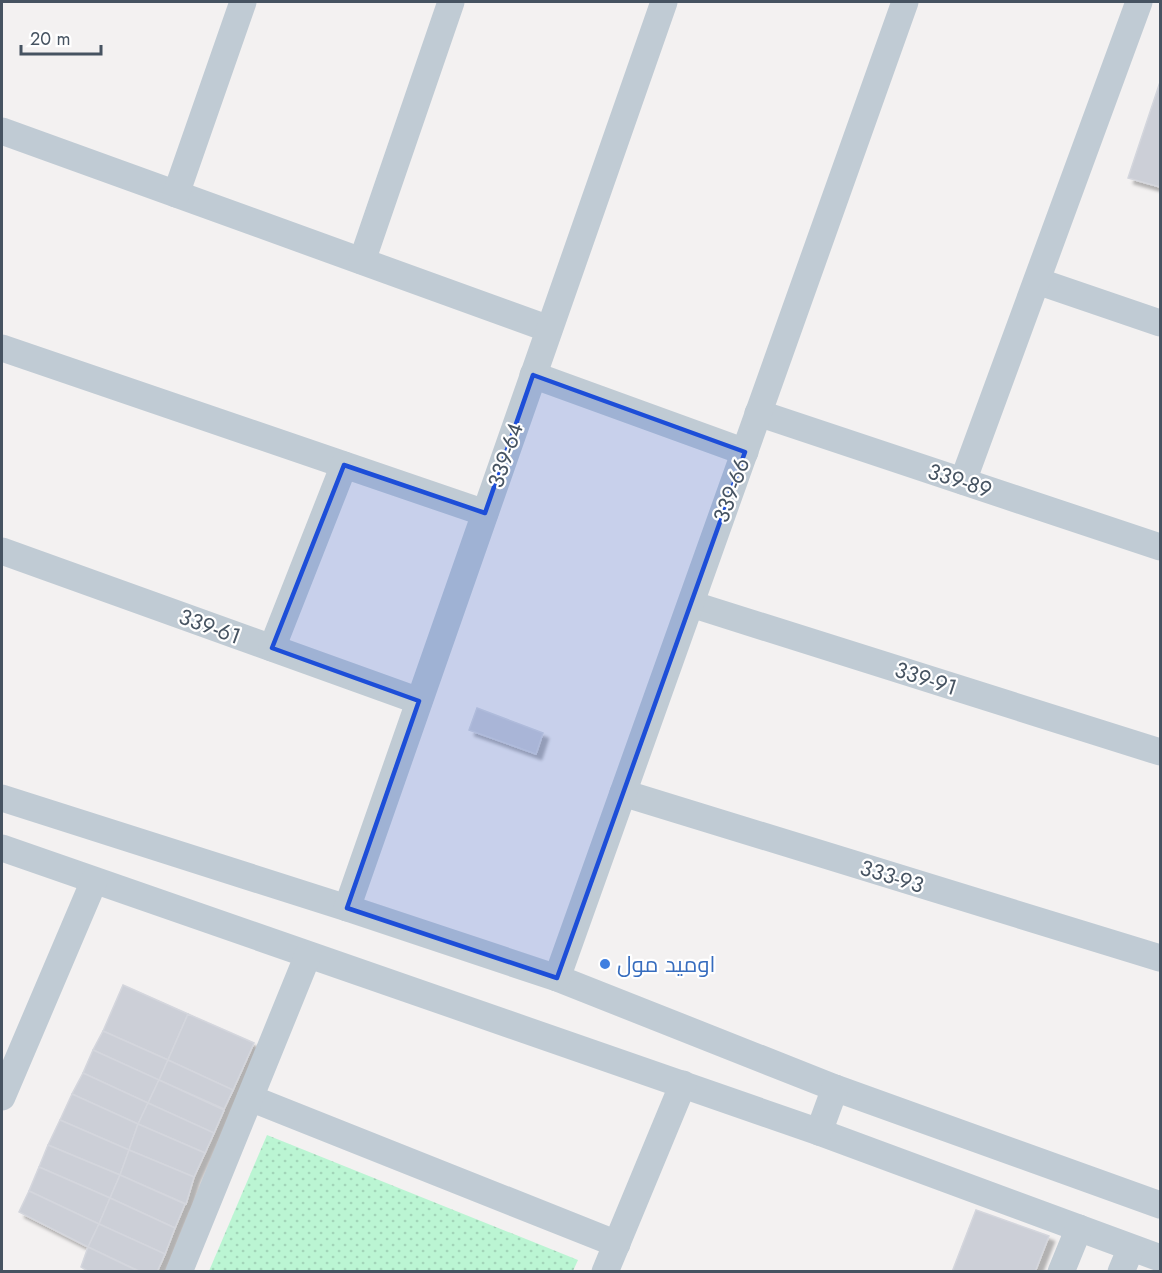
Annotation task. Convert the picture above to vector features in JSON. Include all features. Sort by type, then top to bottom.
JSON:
[{"type":"street","points":[[176,194],[243,2]]},
{"type":"street","points":[[362,261],[451,2]]},
{"type":"street","name":"339-64","points":[[347,908],[664,2]]},
{"type":"street","name":"339-66","points":[[557,978],[905,2]]},
{"type":"street","points":[[963,481],[1139,2]]},
{"type":"street","points":[[2,131],[549,329]]},
{"type":"street","points":[[1037,280],[1161,323]]},
{"type":"street","points":[[2,348],[485,513]]},
{"type":"street","points":[[533,375],[745,452]]},
{"type":"street","name":"339-89","points":[[758,413],[1161,547]]},
{"type":"street","points":[[272,648],[344,465]]},
{"type":"street","name":"339-61","points":[[2,551],[419,701]]},
{"type":"street","name":"339-91","points":[[691,604],[1161,752]]},
{"type":"street","name":"333-93","points":[[623,793],[1161,958]]},
{"type":"street","points":[[2,798],[557,978],[835,1088],[1160,1203]]},
{"type":"street","points":[[2,848],[819,1132],[1079,1228],[1126,1260],[1161,1258]]},
{"type":"street","points":[[2,1097],[11,1047],[94,881]]},
{"type":"street","points":[[179,1272],[308,955]]},
{"type":"street","points":[[605,1272],[683,1084]]},
{"type":"street","points":[[819,1132],[835,1088]]},
{"type":"street","points":[[250,1098],[616,1244]]},
{"type":"street","points":[[1061,1272],[1079,1228]]},
{"type":"highlighted area","points":[[533,375],[745,452],[557,978],[347,908],[419,701],[272,648],[344,465],[485,513]]},
{"type":"green space","points":[[267,1135],[578,1260],[573,1271],[209,1271]]},
{"type":"building","points":[[1160,82],[1160,187],[1128,178]]},
{"type":"building","points":[[477,708],[543,733],[536,754],[469,730]]},
{"type":"building","points":[[123,985],[188,1014],[168,1060],[103,1031]]},
{"type":"building","points":[[188,1014],[254,1043],[233,1090],[168,1060]]},
{"type":"building","points":[[103,1031],[168,1060],[159,1080],[93,1050]]},
{"type":"building","points":[[93,1050],[159,1080],[148,1103],[83,1073]]},
{"type":"building","points":[[168,1060],[233,1090],[224,1109],[159,1080]]},
{"type":"building","points":[[83,1073],[148,1103],[138,1124],[72,1094]]},
{"type":"building","points":[[159,1080],[224,1110],[214,1133],[148,1103]]},
{"type":"building","points":[[72,1094],[138,1124],[129,1150],[60,1120]]},
{"type":"building","points":[[148,1103],[214,1133],[205,1153],[138,1124]]},
{"type":"building","points":[[60,1120],[129,1150],[120,1175],[48,1145]]},
{"type":"building","points":[[138,1124],[205,1153],[194,1177],[129,1150]]},
{"type":"building","points":[[48,1145],[120,1175],[110,1198],[39,1167]]},
{"type":"building","points":[[129,1150],[194,1177],[186,1204],[120,1175]]},
{"type":"building","points":[[39,1167],[110,1198],[99,1224],[29,1191]]},
{"type":"building","points":[[120,1175],[185,1204],[175,1228],[110,1198]]},
{"type":"building","points":[[29,1191],[99,1224],[88,1247],[19,1212]]},
{"type":"building","points":[[110,1198],[175,1228],[165,1254],[99,1224]]},
{"type":"building","points":[[976,1210],[1049,1236],[1035,1272],[952,1272]]},
{"type":"building","points":[[99,1224],[165,1254],[157,1272],[141,1272],[88,1247]]},
{"type":"building","points":[[88,1247],[140,1272],[89,1272],[81,1267]]},
{"type":"place","name":"اوميد مول","points":[[605,964]]}]
